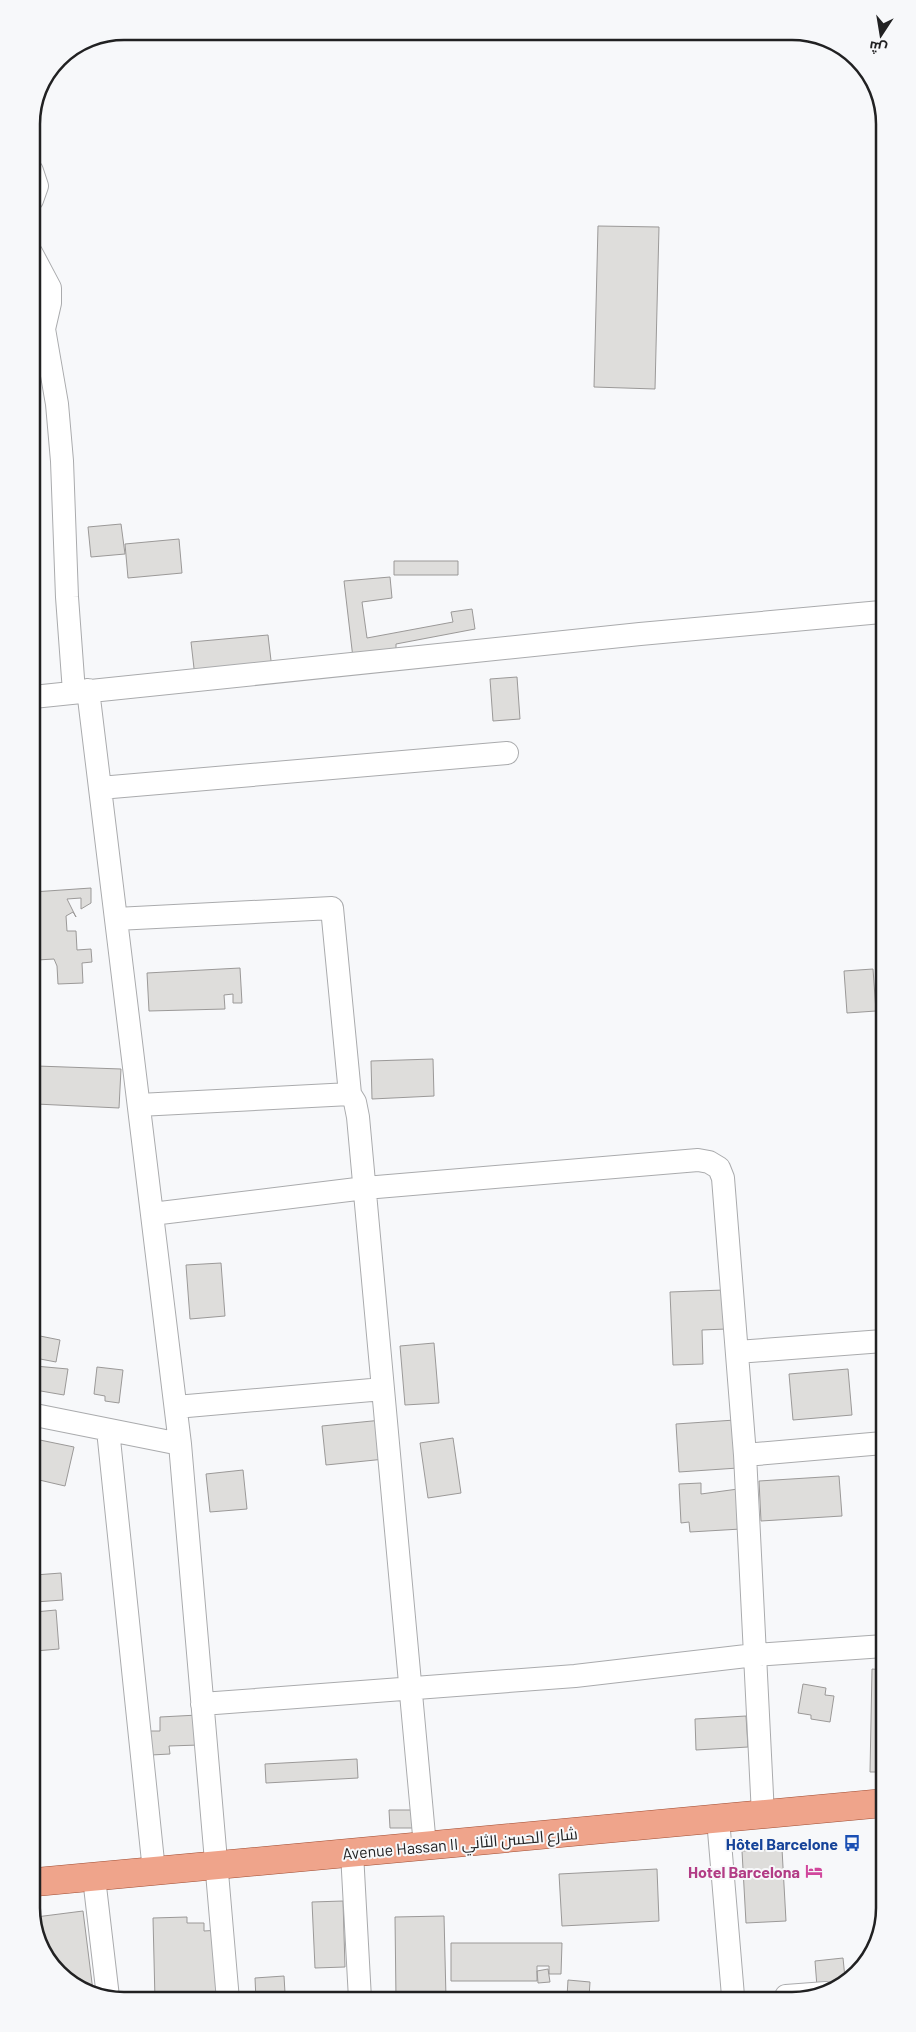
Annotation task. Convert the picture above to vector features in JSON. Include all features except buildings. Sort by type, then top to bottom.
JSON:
[{"type":"main road","name":"Avenue Hassan II شارع الحسن الثاني","points":[[40,1882],[876,1805]]},
{"type":"street","points":[[40,269],[50,288],[50,303],[44,329],[57,404],[62,461],[67,597],[81,691],[100,788],[176,1407],[227,1992]]},
{"type":"street","points":[[40,696],[640,634],[876,612]]},
{"type":"street","points":[[100,788],[507,753]]},
{"type":"street","points":[[116,919],[332,908],[350,1094],[355,1102],[358,1117],[425,1846]]},
{"type":"street","points":[[139,1105],[350,1094]]},
{"type":"street","points":[[152,1214],[365,1188],[698,1160],[709,1162],[719,1168],[723,1178],[745,1455],[763,1815]]},
{"type":"street","points":[[737,1352],[876,1342]]},
{"type":"street","points":[[176,1407],[383,1389]]},
{"type":"street","points":[[40,1416],[180,1444]]},
{"type":"street","points":[[108,1430],[154,1871]]},
{"type":"street","points":[[745,1455],[876,1444]]},
{"type":"street","points":[[202,1704],[575,1676],[755,1655],[876,1647]]},
{"type":"street","points":[[718,1819],[732,1992]]},
{"type":"street","points":[[352,1853],[360,1992]]},
{"type":"street","points":[[94,1878],[107,1990]]},
{"type":"place","name":"Hôtel Barcelone","points":[[852,1843]]},
{"type":"place","name":"Hotel Barcelona","points":[[814,1871]]}]
